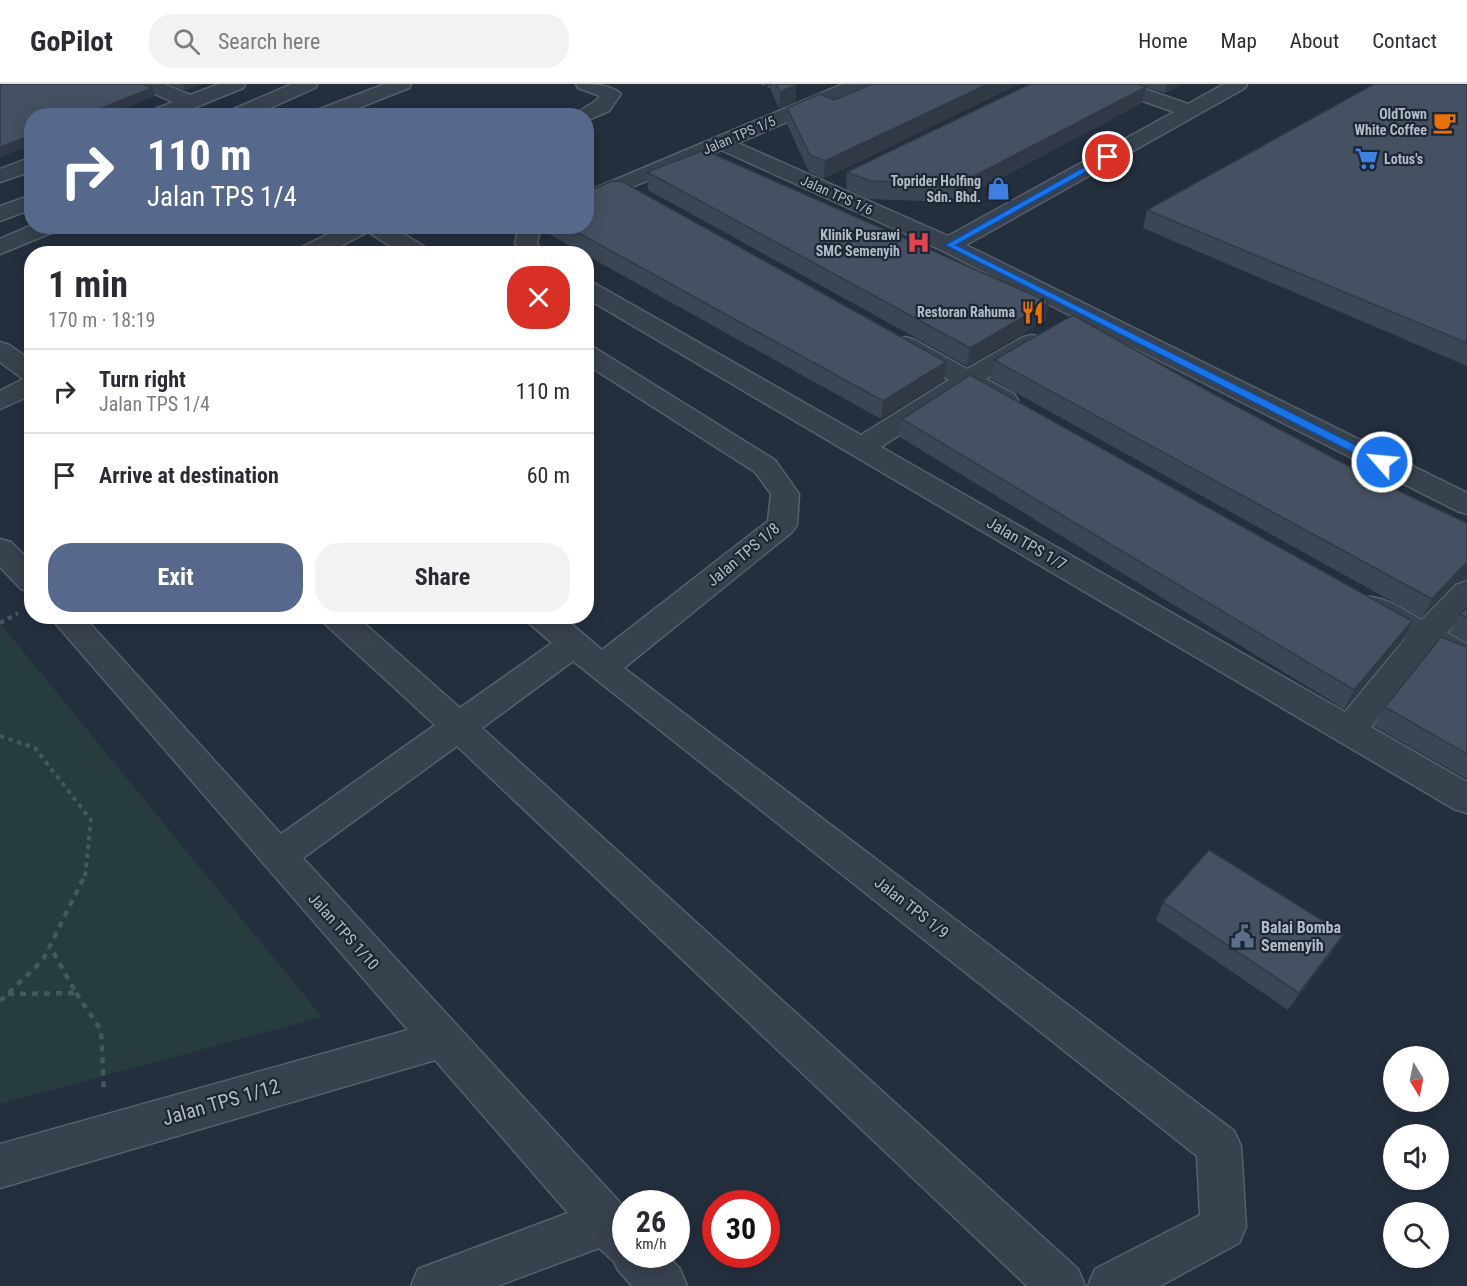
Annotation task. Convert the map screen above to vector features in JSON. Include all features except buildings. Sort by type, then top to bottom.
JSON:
[{"type":"street","points":[[148,84],[190,102]]},
{"type":"street","points":[[175,108],[236,84]]},
{"type":"street","points":[[252,108],[308,84]]},
{"type":"street","points":[[340,108],[402,84]]},
{"type":"street","points":[[585,84],[611,94],[602,107],[594,111]]},
{"type":"street","name":"Jalan TPS 1/5","points":[[594,196],[859,84]]},
{"type":"street","points":[[1113,84],[1190,111]]},
{"type":"street","points":[[949,245],[1238,84]]},
{"type":"street","name":"Jalan TPS 1/6","points":[[722,143],[834,184],[949,245],[1467,505]]},
{"type":"street","points":[[0,176],[24,166]]},
{"type":"street","points":[[619,185],[650,202]]},
{"type":"street","points":[[0,214],[24,204]]},
{"type":"street","points":[[0,247],[30,234]]},
{"type":"street","points":[[322,246],[346,234]]},
{"type":"street","points":[[387,234],[407,246]]},
{"type":"street","name":"Jalan TPS 1/7","points":[[594,293],[1350,729],[1467,799]]},
{"type":"street","points":[[862,447],[968,379],[1082,312]]},
{"type":"street","points":[[886,334],[1030,414]]},
{"type":"street","points":[[0,350],[24,368]]},
{"type":"street","name":"Jalan TPS 1/8","points":[[594,357],[765,466],[785,494],[782,525],[602,668]]},
{"type":"street","points":[[0,401],[24,389]]},
{"type":"street","points":[[0,549],[24,574]]},
{"type":"street","points":[[1350,729],[1425,637],[1467,592]]},
{"type":"street","points":[[1352,596],[1467,658]]},
{"type":"street","name":"Jalan TPS 1/10","points":[[71,624],[612,1229]]},
{"type":"street","points":[[345,624],[458,726],[1061,1286]]},
{"type":"street","name":"Jalan TPS 1/9","points":[[550,624],[602,668],[1219,1146],[1223,1227],[1112,1286]]},
{"type":"street","points":[[278,856],[574,644]]},
{"type":"street","name":"Jalan TPS 1/12","points":[[0,1166],[442,1039]]},
{"type":"street","points":[[435,1286],[612,1242]]},
{"type":"street","name":"Jalan TPS 1/10","points":[[647,1268],[663,1286]]},
{"type":"path","points":[[0,623],[18,613]]},
{"type":"path","points":[[0,736],[35,748],[91,820],[85,877],[50,947],[43,960],[0,1001]]},
{"type":"path","points":[[50,947],[76,993],[101,1030],[104,1099]]},
{"type":"path","points":[[8,994],[76,993]]},
{"type":"green space","points":[[0,623],[322,1017],[0,1104]]},
{"type":"place","name":"OldTown White Coffee","points":[[1445,122]]},
{"type":"place","name":"Lotus's","points":[[1366,159]]},
{"type":"place","name":"Toprider Holfing Sdn. Bhd.","points":[[999,189]]},
{"type":"place","name":"Klinik Pusrawi SMC Semenyih","points":[[918,243]]},
{"type":"place","name":"Restoran Rahuma","points":[[1033,312]]},
{"type":"place","name":"Balai Bomba Semenyih","points":[[1243,936]]},
{"type":"route","points":[[1108,157],[949,245],[1382,462]]}]
